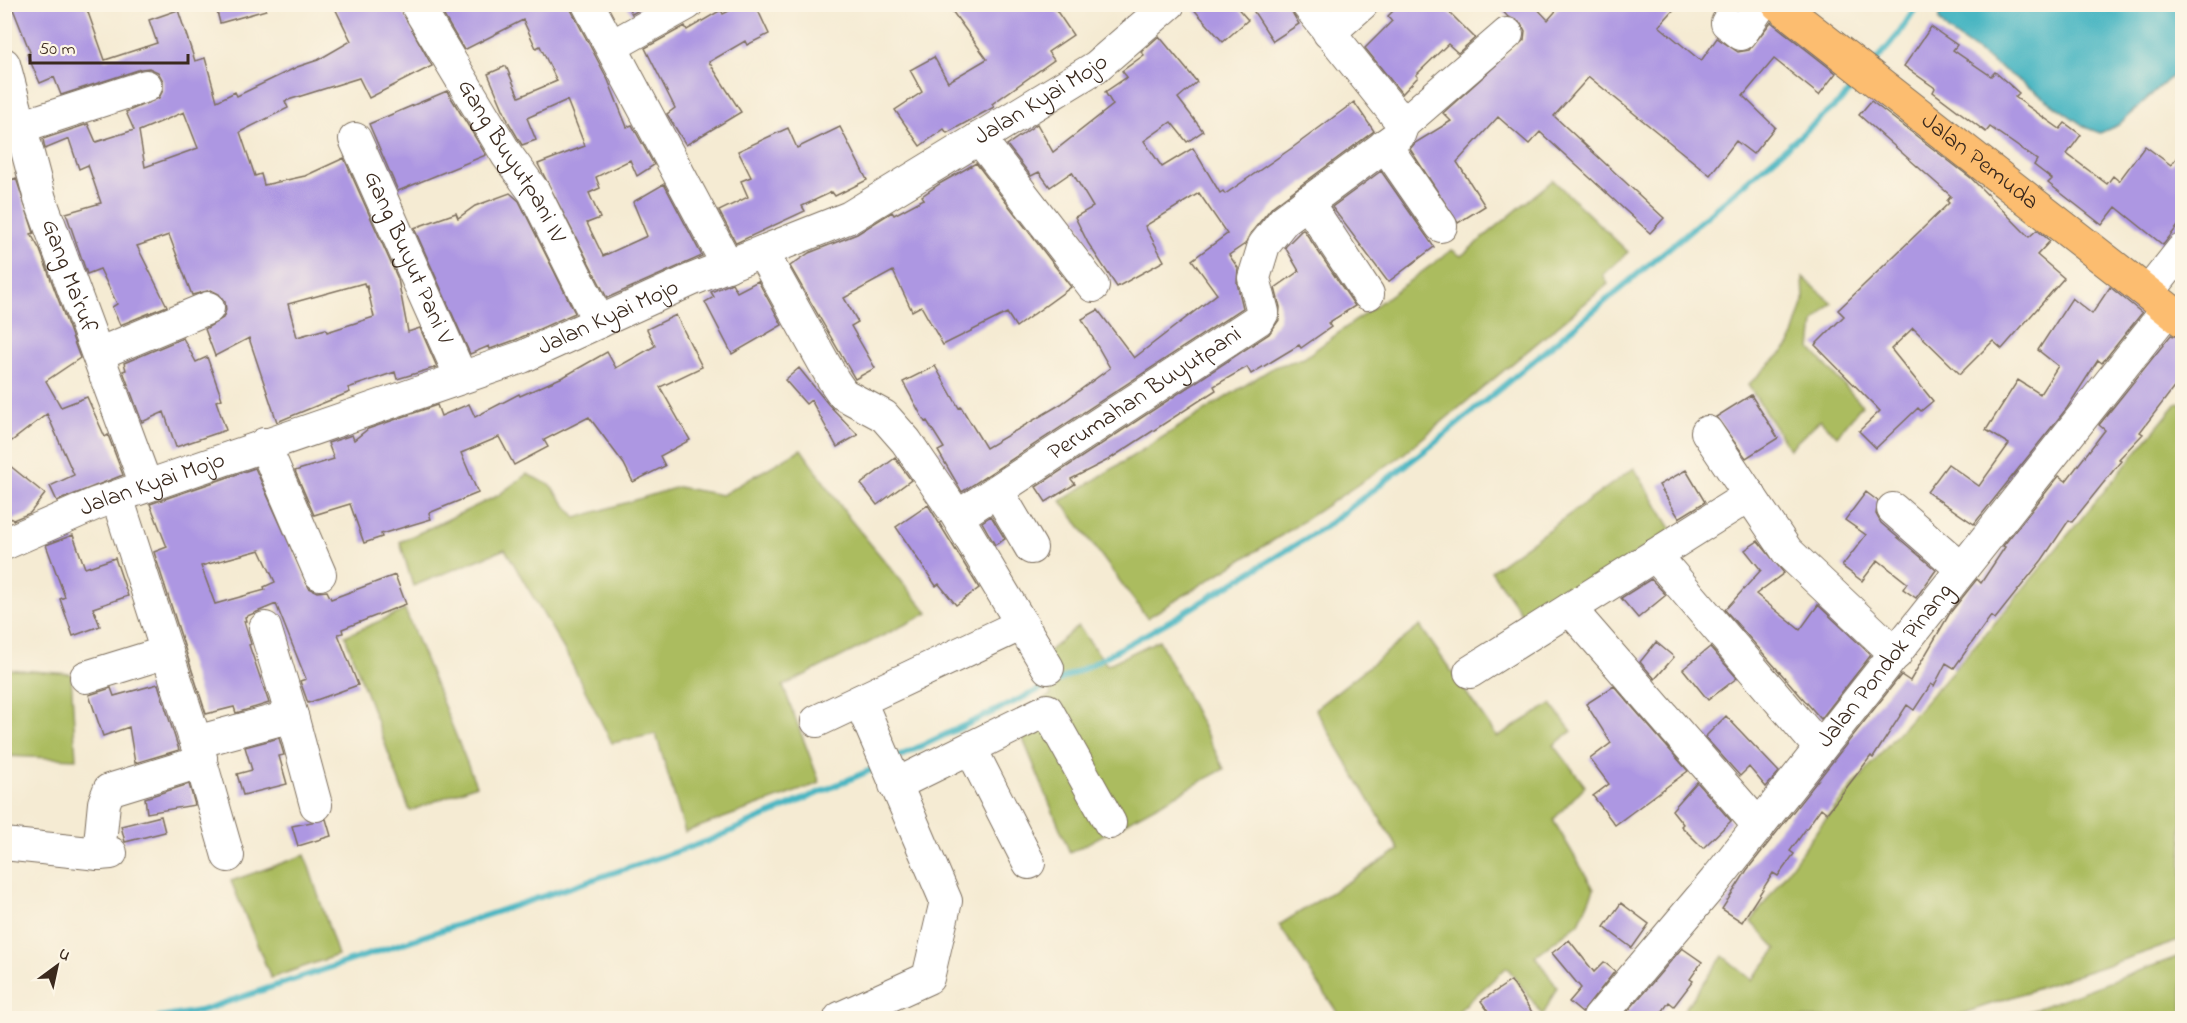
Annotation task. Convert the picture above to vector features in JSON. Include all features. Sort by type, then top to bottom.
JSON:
[{"type":"main road","name":"Jalan Pemuda","points":[[1778,4],[2166,307]]},
{"type":"street","name":"Gang Buyutpani IV","points":[[416,4],[507,155],[534,192],[599,322]]},
{"type":"street","points":[[588,4],[728,266]]},
{"type":"street","points":[[612,46],[687,4]]},
{"type":"street","name":"Jalan Kyai Mojo","points":[[4,544],[94,504],[146,485],[522,357],[728,266],[850,217],[1096,67],[1169,4]]},
{"type":"street","points":[[1308,4],[1394,134],[1441,226]]},
{"type":"street","points":[[1329,33],[1362,4]]},
{"type":"street","points":[[1727,23],[1741,34],[1761,4]]},
{"type":"street","name":"Perumahan Buyutpani","points":[[954,511],[963,513],[998,492],[1259,319],[1263,312],[1254,278],[1264,245],[1284,220],[1394,134],[1507,34]]},
{"type":"street","name":"Gang Ma'ruf","points":[[4,64],[17,141],[146,485]]},
{"type":"street","points":[[17,141],[146,86]]},
{"type":"street","points":[[979,138],[1093,286]]},
{"type":"street","name":"Gang Buyut Pani V","points":[[355,139],[462,377]]},
{"type":"street","points":[[1307,202],[1368,294]]},
{"type":"street","name":"Jalan Pondok Pinang","points":[[1599,1018],[1759,826],[2166,307],[2182,250]]},
{"type":"street","points":[[762,252],[834,381],[843,394],[884,416],[906,441],[954,511],[1048,668]]},
{"type":"street","points":[[98,354],[208,308]]},
{"type":"street","points":[[1707,432],[1787,551],[1896,654]]},
{"type":"street","points":[[264,444],[320,574]]},
{"type":"street","points":[[998,492],[1031,548]]},
{"type":"street","points":[[1470,672],[1750,495]]},
{"type":"street","points":[[117,497],[199,752],[228,856]]},
{"type":"street","points":[[1893,509],[1962,568]]},
{"type":"street","points":[[1655,555],[1820,748]]},
{"type":"street","points":[[1570,609],[1759,826]]},
{"type":"street","points":[[817,721],[1022,624]]},
{"type":"street","points":[[265,628],[316,805]]},
{"type":"street","points":[[86,677],[167,652]]},
{"type":"street","points":[[840,1018],[897,1008],[928,978],[946,901],[860,701]]},
{"type":"street","points":[[889,770],[971,749],[1047,710],[1110,824]]},
{"type":"street","points":[[4,844],[105,853],[104,803],[109,790],[292,716]]},
{"type":"street","points":[[971,749],[1029,863]]},
{"type":"green space","points":[[1553,180],[1628,252],[1603,275],[1608,284],[1401,456],[1282,535],[1147,618],[1061,501],[1274,367],[1304,358],[1452,250],[1461,256]]},
{"type":"green space","points":[[1803,277],[1832,303],[1814,322],[1811,349],[1862,405],[1837,436],[1820,420],[1789,449],[1748,385],[1790,345],[1804,301]]},
{"type":"green space","points":[[2178,402],[2182,404],[2182,940],[1949,1018],[1678,1018],[1723,956],[1752,980],[1777,949],[1751,922],[1820,826],[1999,618]]},
{"type":"green space","points":[[801,449],[849,518],[928,613],[783,686],[820,783],[685,832],[656,734],[612,743],[565,651],[505,549],[413,586],[400,542],[497,496],[527,474],[550,485],[576,518],[678,487],[722,495]]},
{"type":"green space","points":[[1634,468],[1672,530],[1528,623],[1491,571]]},
{"type":"green space","points":[[405,610],[476,785],[410,811],[345,636]]},
{"type":"green space","points":[[1078,626],[1107,665],[1159,640],[1224,769],[1070,853],[1014,717],[1051,695],[1040,659]]},
{"type":"green space","points":[[1420,626],[1497,737],[1551,704],[1572,731],[1554,745],[1585,786],[1553,820],[1594,889],[1579,923],[1535,956],[1557,987],[1543,1015],[1507,967],[1451,1018],[1341,1018],[1279,925],[1399,850],[1315,709]]},
{"type":"green space","points":[[5,669],[71,674],[76,759],[5,756]]},
{"type":"green space","points":[[305,855],[338,955],[271,978],[231,881]]},
{"type":"green space","points":[[2182,955],[2182,1018],[2011,1018],[2177,957]]},
{"type":"water","points":[[1943,5],[2182,5],[2182,67],[2118,125],[2100,133],[2087,128],[1948,31],[1939,20],[1939,11]]},
{"type":"building","points":[[24,4],[85,4],[105,60],[157,43],[149,20],[178,10],[195,61],[205,58],[217,101],[235,92],[237,96],[297,67],[318,60],[351,41],[333,4],[398,4],[432,66],[369,98],[359,78],[285,101],[288,108],[240,132],[255,176],[261,174],[264,185],[305,176],[344,158],[398,279],[408,332],[420,328],[437,367],[397,379],[395,372],[348,388],[350,392],[277,422],[249,338],[215,356],[205,329],[223,318],[226,310],[225,302],[219,294],[211,290],[192,295],[169,235],[137,246],[167,306],[120,325],[112,307],[117,304],[100,269],[87,274],[66,213],[101,203],[88,165],[79,169],[69,139],[45,149],[43,139],[88,124],[96,142],[134,130],[126,112],[159,98],[163,90],[163,81],[158,72],[149,68],[141,69],[61,95],[54,77],[40,83],[27,54],[30,52],[13,9]],"holes":[[[184,112],[198,148],[145,167],[139,131]],[[364,283],[365,287],[367,286],[374,317],[327,332],[326,329],[297,337],[288,304]]]},
{"type":"building","points":[[215,4],[266,4],[266,10],[220,23]]},
{"type":"building","points":[[437,4],[568,4],[608,80],[627,127],[632,125],[654,165],[637,176],[630,160],[596,177],[600,188],[589,193],[600,218],[587,223],[603,256],[647,236],[633,202],[664,184],[702,256],[607,298],[538,164],[585,146],[567,100],[527,118],[536,140],[522,145],[509,123],[488,74],[506,66],[519,97],[557,81],[540,46],[536,48],[523,20],[464,50]]},
{"type":"building","points":[[626,4],[649,4],[632,14]]},
{"type":"building","points":[[743,4],[755,4],[769,34],[747,45],[745,41],[709,62],[741,112],[686,145],[667,114],[675,108],[645,48],[685,26],[687,30],[721,10],[723,14]]},
{"type":"building","points":[[947,4],[1052,4],[1073,35],[1048,52],[1054,60],[992,104],[994,107],[947,133],[944,129],[920,146],[895,110],[922,92],[910,70],[934,57],[948,82],[987,59]]},
{"type":"building","points":[[1189,4],[1234,4],[1248,20],[1223,42]]},
{"type":"building","points":[[1265,4],[1287,4],[1299,24],[1273,41],[1254,12]]},
{"type":"building","points":[[1400,4],[1441,4],[1475,38],[1458,53],[1448,44],[1416,75],[1418,77],[1402,94],[1365,48],[1392,21],[1388,16]]},
{"type":"building","points":[[1496,4],[1533,4],[1548,20],[1562,4],[1679,4],[1659,26],[1701,61],[1717,38],[1738,52],[1749,50],[1771,22],[1836,73],[1819,95],[1774,59],[1743,96],[1775,127],[1753,154],[1736,141],[1710,175],[1589,77],[1554,116],[1664,218],[1650,233],[1540,132],[1529,144],[1498,117],[1457,162],[1485,206],[1458,223],[1410,149],[1415,143],[1451,121],[1443,113],[1524,40],[1525,31],[1521,23],[1508,17]]},
{"type":"building","points":[[1931,27],[1957,45],[1953,50],[1991,76],[1995,72],[2019,93],[2015,97],[2060,129],[2065,123],[2081,135],[2067,154],[2107,184],[2113,176],[2119,181],[2145,146],[2171,165],[2182,150],[2182,221],[2163,245],[2116,207],[2102,225],[2048,183],[2052,179],[2034,165],[2037,160],[1990,127],[1986,132],[1933,92],[1935,88],[1904,66]]},
{"type":"building","points":[[1159,36],[1197,82],[1178,98],[1203,131],[1187,142],[1171,122],[1144,141],[1162,167],[1193,148],[1220,193],[1223,191],[1225,194],[1354,102],[1374,131],[1273,206],[1250,234],[1245,244],[1229,255],[1238,268],[1237,283],[1243,308],[962,492],[938,451],[944,448],[927,421],[925,422],[903,382],[935,366],[959,408],[961,407],[986,448],[1061,404],[1110,368],[1082,319],[1098,310],[1134,358],[1217,294],[1192,260],[1227,234],[1199,193],[1145,226],[1164,261],[1117,287],[1088,243],[1075,217],[1093,207],[1072,172],[1050,187],[1039,172],[1031,176],[1007,145],[1037,124],[1053,152],[1113,105],[1105,92],[1127,77],[1122,71],[1144,55],[1141,52]]},
{"type":"building","points":[[447,91],[486,155],[398,191],[369,124]]},
{"type":"building","points":[[1871,101],[1971,178],[2029,237],[2037,230],[2050,241],[2037,255],[2064,278],[2002,349],[1993,341],[1960,374],[1913,328],[1891,349],[1933,401],[1921,411],[1918,408],[1876,448],[1859,431],[1880,411],[1815,345],[1844,316],[1838,310],[1949,203],[1947,201],[1951,196],[1859,115]]},
{"type":"building","points":[[840,127],[867,180],[835,196],[832,192],[802,206],[805,211],[736,243],[719,211],[748,197],[741,181],[751,177],[738,151],[788,128],[797,148]]},
{"type":"building","points":[[976,163],[1071,287],[1016,327],[1007,313],[943,345],[921,306],[912,311],[893,271],[844,298],[858,322],[851,326],[875,368],[855,379],[790,266],[809,253],[857,234],[892,212],[894,215],[924,199],[922,196]]},
{"type":"building","points":[[1381,171],[1434,247],[1388,282],[1332,207]]},
{"type":"building","points":[[16,178],[34,233],[31,234],[40,250],[80,358],[46,381],[61,407],[87,397],[105,437],[108,435],[123,475],[57,501],[50,486],[74,475],[47,414],[4,447],[4,183]]},
{"type":"building","points":[[510,193],[519,201],[575,313],[515,340],[490,349],[489,346],[470,354],[414,228],[456,213],[458,218],[475,206]]},
{"type":"building","points":[[1303,229],[1355,306],[1328,323],[1331,327],[1301,348],[1299,345],[1251,374],[1247,367],[1214,386],[1216,390],[1108,460],[1071,479],[1075,484],[1046,502],[1036,487],[1269,334],[1279,320],[1280,307],[1275,288],[1299,271],[1285,247]]},
{"type":"building","points":[[758,281],[782,325],[732,354],[705,302],[714,297],[711,292],[732,283],[737,292]]},
{"type":"building","points":[[2110,287],[2142,313],[2102,363],[2098,360],[2067,408],[1974,524],[1927,492],[1948,464],[1979,486],[2009,444],[1986,430],[2018,380],[2040,394],[2058,366],[2038,350],[2072,298],[2092,314]]},
{"type":"building","points":[[676,315],[702,367],[660,387],[690,440],[660,456],[665,466],[633,482],[624,464],[589,417],[544,440],[548,447],[514,465],[499,437],[461,453],[478,493],[429,513],[431,519],[381,534],[382,537],[364,543],[350,504],[314,515],[295,471],[334,459],[328,443],[352,435],[354,440],[368,429],[437,405],[441,416],[469,404],[475,417],[519,394],[520,396],[565,376],[607,352],[616,368],[655,346],[647,329]]},
{"type":"building","points":[[2171,335],[2182,338],[2182,377],[2140,432],[2143,434],[2119,459],[2121,461],[2072,522],[2069,520],[2042,560],[1995,619],[1991,616],[1954,668],[1946,663],[1934,686],[1931,684],[1914,710],[1907,705],[1873,758],[1871,756],[1827,813],[1821,808],[1790,851],[1794,854],[1778,876],[1773,873],[1742,922],[1722,909],[1747,870],[1901,675],[1910,681],[1950,613],[1977,579],[1981,583],[2005,547],[2003,546],[2059,476],[2066,481],[2105,430],[2099,425]]},
{"type":"building","points":[[183,338],[196,362],[207,357],[222,399],[216,401],[226,430],[176,447],[164,412],[142,422],[123,371],[126,370],[124,363]]},
{"type":"building","points":[[799,368],[828,404],[858,435],[837,447],[811,400],[806,404],[785,380]]},
{"type":"building","points":[[1751,395],[1778,438],[1746,458],[1716,417]]},
{"type":"building","points":[[895,458],[911,480],[877,505],[861,484]]},
{"type":"building","points":[[4,461],[45,494],[30,513],[13,520],[4,513]]},
{"type":"building","points":[[255,468],[309,588],[317,592],[327,591],[331,599],[395,575],[406,604],[342,629],[343,633],[338,634],[358,685],[308,703],[300,681],[306,679],[276,604],[245,617],[246,621],[244,621],[251,644],[249,645],[269,703],[236,713],[234,707],[206,714],[154,552],[167,547],[150,504]],"holes":[[[260,550],[275,582],[264,587],[265,590],[215,604],[201,566]]]},
{"type":"building","points":[[1686,470],[1705,502],[1679,518],[1659,485]]},
{"type":"building","points":[[1866,492],[1878,501],[1876,514],[1881,523],[1936,570],[1916,598],[1903,589],[1907,583],[1878,560],[1862,581],[1842,566],[1866,535],[1845,520]]},
{"type":"building","points":[[928,505],[979,588],[956,605],[939,584],[936,586],[896,527]]},
{"type":"building","points":[[991,516],[1005,539],[995,545],[982,522]]},
{"type":"building","points":[[73,535],[85,568],[115,558],[128,596],[93,608],[100,626],[73,636],[60,599],[65,597],[46,545]]},
{"type":"building","points":[[1758,541],[1784,573],[1756,594],[1800,630],[1818,605],[1871,655],[1821,719],[1725,610],[1761,570],[1745,550]]},
{"type":"building","points":[[1651,579],[1666,595],[1638,618],[1621,598]]},
{"type":"building","points":[[1656,642],[1674,657],[1655,679],[1640,662]]},
{"type":"building","points":[[1710,647],[1737,678],[1708,700],[1683,669]]},
{"type":"building","points":[[158,684],[179,750],[135,763],[129,727],[103,736],[89,695],[111,688],[114,696]]},
{"type":"building","points":[[1614,686],[1688,771],[1615,825],[1593,796],[1609,784],[1590,759],[1611,743],[1586,704]]},
{"type":"building","points":[[1726,716],[1779,772],[1766,787],[1749,767],[1740,776],[1705,737]]},
{"type":"building","points":[[279,738],[284,755],[279,756],[287,784],[243,795],[237,774],[252,770],[245,747]]},
{"type":"building","points":[[1697,782],[1731,821],[1703,848],[1681,826],[1683,824],[1672,810]]},
{"type":"building","points":[[189,784],[195,805],[147,813],[145,798]]},
{"type":"building","points":[[161,816],[165,832],[125,842],[121,826]]},
{"type":"building","points":[[326,819],[331,836],[298,846],[292,826]]},
{"type":"building","points":[[1621,903],[1649,924],[1632,948],[1604,927]]},
{"type":"building","points":[[1569,940],[1594,972],[1604,962],[1615,971],[1582,1013],[1569,1002],[1581,988],[1552,953]]},
{"type":"building","points":[[1682,948],[1702,962],[1690,979],[1693,981],[1674,1006],[1669,1002],[1658,1018],[1622,1018]]},
{"type":"building","points":[[1511,981],[1536,1018],[1493,1018],[1481,1001]]},
{"type":"waterway","points":[[1872,66],[1898,35],[1918,4]]},
{"type":"waterway","points":[[894,759],[1085,668],[1175,618],[1325,527],[1437,441],[1681,238],[1843,99],[1859,80]]},
{"type":"waterway","points":[[159,1018],[200,1011],[708,841],[880,766]]}]
